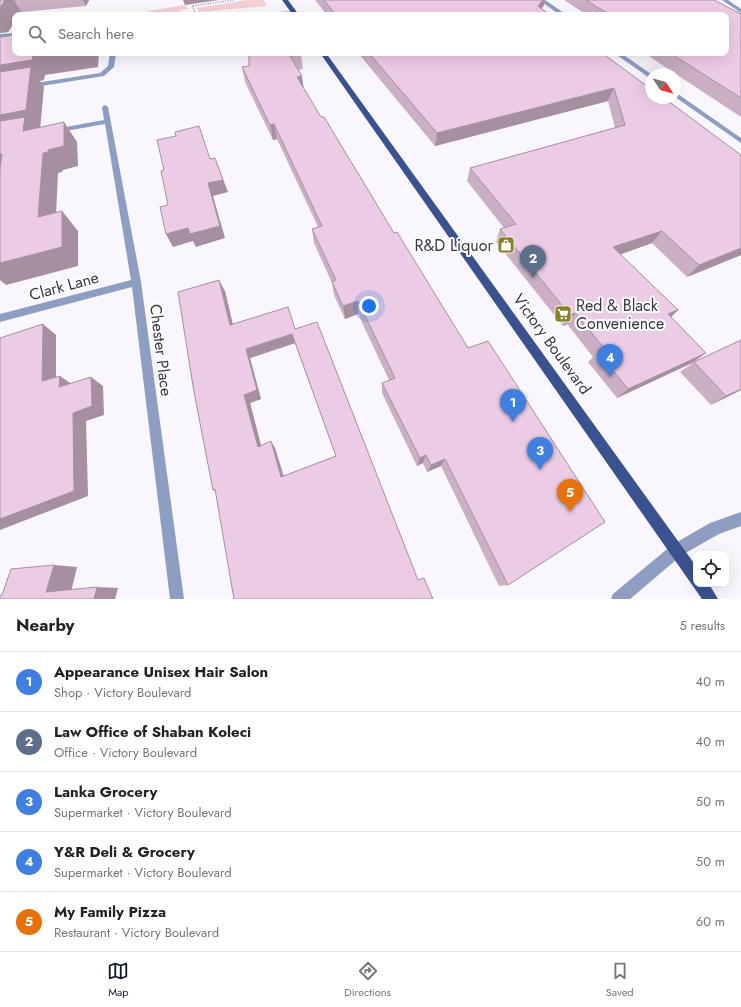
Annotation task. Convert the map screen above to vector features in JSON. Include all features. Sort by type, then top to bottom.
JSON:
[{"type":"main road","points":[[285,0],[294,12]]},
{"type":"main road","name":"Victory Boulevard","points":[[325,56],[693,574]]},
{"type":"main road","points":[[702,587],[711,599]]},
{"type":"street","points":[[542,0],[560,12]]},
{"type":"street","points":[[725,0],[741,11]]},
{"type":"street","points":[[0,36],[12,35]]},
{"type":"street","points":[[24,87],[102,75],[111,67],[113,56]]},
{"type":"street","points":[[621,56],[645,73]]},
{"type":"street","points":[[681,98],[741,141]]},
{"type":"street","name":"Chester Place","points":[[105,107],[106,122],[136,282],[177,599]]},
{"type":"street","points":[[46,132],[106,122]]},
{"type":"street","name":"Clark Lane","points":[[0,318],[136,282]]},
{"type":"street","points":[[618,599],[677,550],[715,528],[741,519]]},
{"type":"path","points":[[195,12],[192,6],[234,0]]},
{"type":"shaded area","points":[[247,0],[264,0],[267,6],[199,12],[197,8]]},
{"type":"shaded area","points":[[185,5],[188,9],[181,10],[179,12],[148,12]]},
{"type":"building","points":[[0,0],[5,0],[0,8]]},
{"type":"building","points":[[324,0],[543,0],[538,6],[546,12],[334,12]]},
{"type":"building","points":[[586,0],[714,0],[741,14],[741,98],[675,56],[729,56],[729,12],[605,12]]},
{"type":"building","points":[[12,35],[12,56],[33,56],[32,60],[0,65],[0,37]]},
{"type":"building","points":[[249,56],[290,56],[302,76],[297,77],[321,117],[324,117],[394,233],[397,232],[468,348],[488,341],[605,522],[508,585],[445,459],[431,465],[426,455],[420,458],[382,383],[395,378],[358,301],[343,306],[332,282],[336,280],[312,229],[322,226],[274,124],[270,125],[242,67],[249,66]]},
{"type":"building","points":[[372,56],[606,56],[645,85],[645,104],[672,104],[741,155],[741,248],[699,265],[662,231],[613,247],[678,310],[668,314],[706,353],[628,389],[598,352],[605,349],[575,313],[570,315],[500,229],[516,224],[470,168],[625,125],[614,88],[437,133]]},
{"type":"building","points":[[31,67],[26,110],[0,115],[0,72]]},
{"type":"building","points":[[25,117],[23,131],[64,122],[64,146],[48,150],[48,152],[43,153],[38,217],[62,211],[62,247],[0,263],[0,169],[2,154],[0,154],[0,121]]},
{"type":"building","points":[[199,126],[210,159],[215,158],[223,180],[208,183],[220,226],[190,234],[188,228],[166,234],[160,207],[168,205],[161,171],[164,170],[157,140],[176,136],[175,132]]},
{"type":"building","points":[[219,280],[230,325],[288,307],[295,329],[317,322],[418,580],[424,578],[433,599],[234,599],[215,489],[213,490],[194,392],[178,292]],"holes":[[[292,334],[336,456],[281,477],[271,441],[258,447],[244,395],[257,390],[246,349]]]},
{"type":"building","points":[[43,324],[42,381],[60,376],[59,387],[91,377],[92,406],[73,413],[74,491],[0,519],[0,338]]},
{"type":"building","points":[[741,340],[741,389],[726,396],[694,362]]},
{"type":"building","points":[[54,565],[46,592],[97,587],[94,599],[0,599],[11,569]]},
{"type":"place","name":"R&D Liquor","points":[[506,245]]},
{"type":"place","name":"Law Office of Shaban Koleci","points":[[533,278]]},
{"type":"place","name":"Red & Black Convenience","points":[[563,314]]},
{"type":"place","name":"Y&R Deli & Grocery","points":[[610,377]]},
{"type":"place","name":"Appearance Unisex Hair Salon","points":[[513,422]]},
{"type":"place","name":"Lanka Grocery","points":[[540,470]]},
{"type":"place","name":"My Family Pizza","points":[[570,512]]}]
